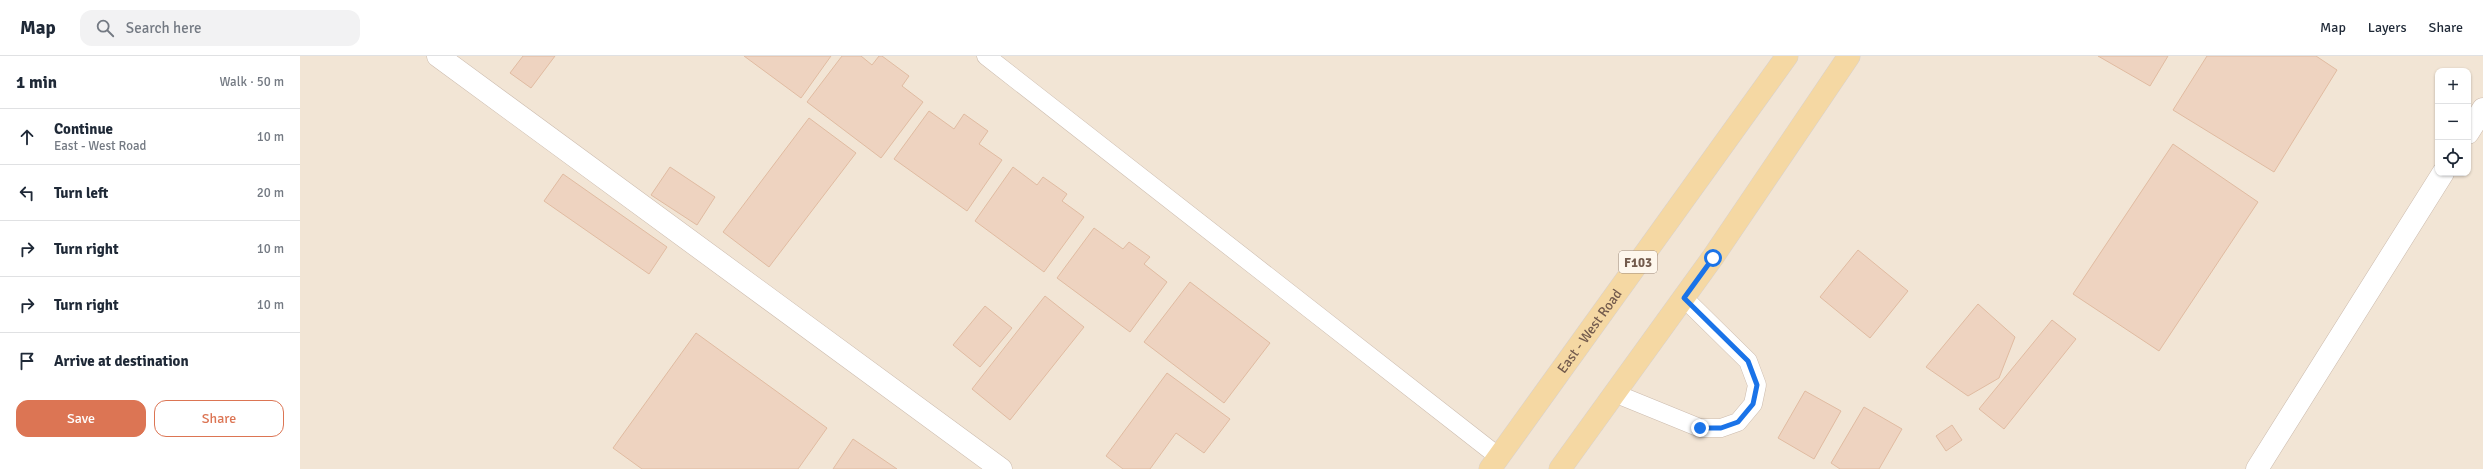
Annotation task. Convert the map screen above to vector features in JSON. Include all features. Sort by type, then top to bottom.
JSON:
[{"type":"main road","name":"East - West Road","points":[[1495,463],[1787,56]]},
{"type":"main road","points":[[1560,469],[1684,298],[1849,56]]},
{"type":"street","points":[[438,56],[1001,469]]},
{"type":"street","points":[[2471,128],[2483,109]]},
{"type":"street","points":[[2257,469],[2441,176]]},
{"type":"lane","points":[[986,56],[1495,463]]},
{"type":"lane","points":[[1614,393],[1700,428],[1721,428],[1738,422],[1753,404],[1757,385],[1748,361],[1684,298]]},
{"type":"shaded area","points":[[300,56],[2483,56],[2483,469],[300,469]]},
{"type":"building","points":[[523,56],[555,56],[531,88],[510,73]]},
{"type":"building","points":[[744,56],[831,56],[801,98]]},
{"type":"building","points":[[842,56],[861,56],[872,65],[879,56],[882,56],[909,76],[902,86],[923,102],[881,158],[807,102]]},
{"type":"building","points":[[2098,56],[2168,56],[2150,86]]},
{"type":"building","points":[[2207,56],[2316,56],[2337,70],[2274,172],[2173,110]]},
{"type":"building","points":[[929,111],[954,129],[964,114],[988,131],[979,144],[1002,160],[967,211],[894,159]]},
{"type":"building","points":[[809,118],[856,153],[769,267],[723,232]]},
{"type":"building","points":[[2173,144],[2258,202],[2159,351],[2073,294]]},
{"type":"building","points":[[670,167],[715,197],[697,225],[651,195]]},
{"type":"building","points":[[1013,167],[1037,185],[1043,177],[1067,194],[1062,201],[1084,217],[1044,272],[975,221]]},
{"type":"building","points":[[563,174],[667,247],[649,274],[544,201]]},
{"type":"building","points":[[1094,228],[1123,249],[1129,242],[1150,257],[1144,264],[1167,282],[1130,332],[1057,278]]},
{"type":"building","points":[[1858,250],[1908,291],[1870,338],[1820,297]]},
{"type":"building","points":[[1190,282],[1270,343],[1224,403],[1144,342]]},
{"type":"building","points":[[1045,296],[1084,327],[1010,420],[972,389]]},
{"type":"building","points":[[1978,304],[2015,337],[1999,378],[1968,396],[1926,367]]},
{"type":"building","points":[[985,306],[1012,328],[980,367],[953,345]]},
{"type":"building","points":[[2052,320],[2076,339],[2004,429],[1979,409]]},
{"type":"building","points":[[696,333],[827,428],[798,469],[642,469],[613,448]]},
{"type":"building","points":[[1167,373],[1230,419],[1204,453],[1176,433],[1150,469],[1123,469],[1106,456]]},
{"type":"building","points":[[1805,391],[1841,411],[1814,459],[1778,438]]},
{"type":"building","points":[[1864,407],[1902,429],[1879,469],[1840,469],[1831,463]]},
{"type":"building","points":[[1952,425],[1962,440],[1946,451],[1936,436]]},
{"type":"building","points":[[853,439],[897,469],[833,469]]},
{"type":"route","points":[[1700,428],[1721,428],[1738,422],[1753,404],[1757,385],[1748,361],[1684,298],[1713,258]]}]
